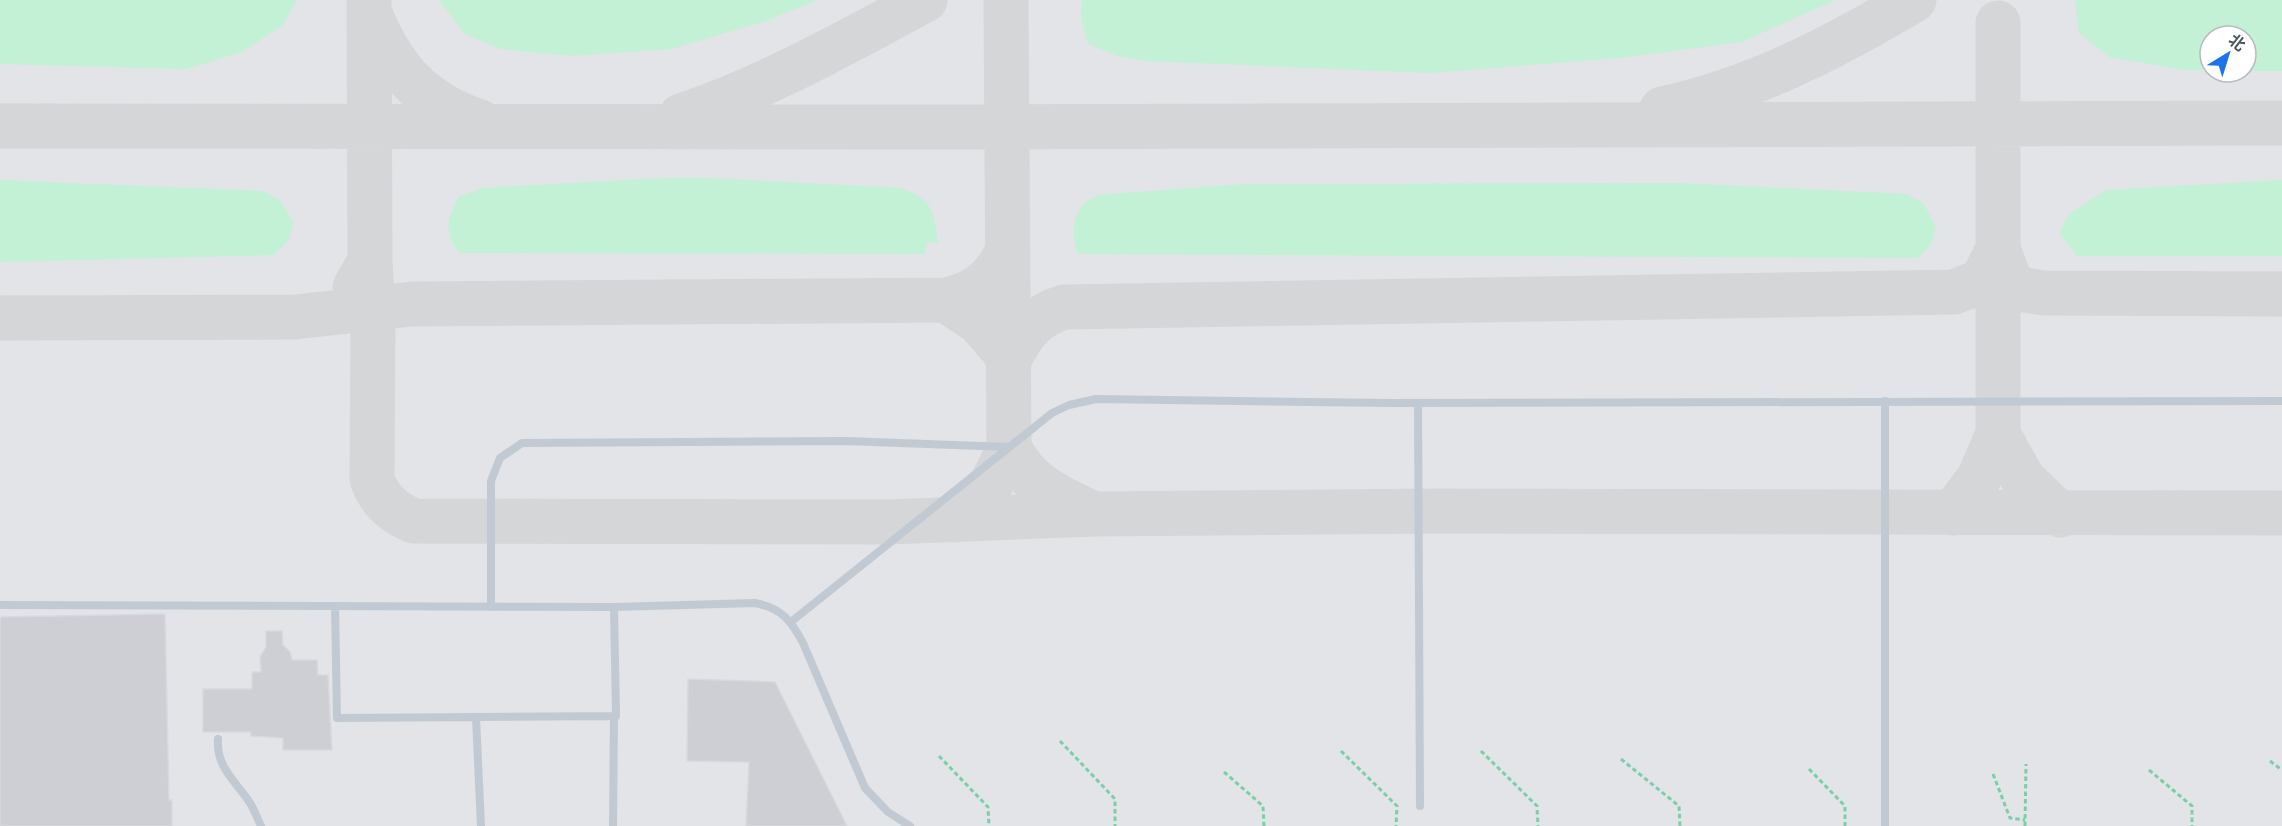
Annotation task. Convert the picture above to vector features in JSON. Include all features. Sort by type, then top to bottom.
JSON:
[{"type":"lane","points":[[792,621],[1052,413],[1069,405],[1096,399],[1172,402],[1418,403],[2282,401]]},
{"type":"lane","points":[[1885,401],[1885,826]]},
{"type":"lane","points":[[1418,403],[1420,806]]},
{"type":"lane","points":[[491,607],[491,481],[501,458],[522,443],[845,441],[1009,447]]},
{"type":"lane","points":[[0,605],[614,607],[755,603],[773,607],[792,621],[865,788],[888,812],[910,826]]},
{"type":"lane","points":[[335,606],[338,718],[614,716]]},
{"type":"lane","points":[[612,826],[614,607]]},
{"type":"lane","points":[[476,717],[481,826]]},
{"type":"lane","points":[[218,739],[219,759],[225,772],[249,802],[261,826]]},
{"type":"path","points":[[1060,741],[1115,799],[1115,826]]},
{"type":"path","points":[[1341,751],[1397,806],[1396,826]]},
{"type":"path","points":[[1481,751],[1537,806],[1538,826]]},
{"type":"path","points":[[939,756],[988,807],[989,826]]},
{"type":"path","points":[[1621,759],[1679,806],[1680,826]]},
{"type":"path","points":[[2270,761],[2282,770]]},
{"type":"path","points":[[2025,826],[2026,764]]},
{"type":"path","points":[[1809,769],[1845,806],[1845,826]]},
{"type":"path","points":[[2149,770],[2192,806],[2192,826]]},
{"type":"path","points":[[1224,772],[1263,806],[1264,826]]},
{"type":"path","points":[[1994,774],[2010,818],[2025,820]]},
{"type":"shaded area","points":[[0,0],[2282,0],[2282,826],[0,826]]},
{"type":"green space","points":[[0,0],[297,0],[283,25],[242,52],[186,69],[0,64]]},
{"type":"green space","points":[[439,0],[817,0],[763,22],[671,49],[571,56],[501,49],[465,34]]},
{"type":"green space","points":[[1082,0],[1835,0],[1742,42],[1619,58],[1430,73],[1149,61],[1117,56],[1088,44],[1081,18]]},
{"type":"green space","points":[[2075,0],[2282,0],[2282,71],[2258,71],[2258,24],[2198,24],[2198,70],[2109,57],[2079,33]]},
{"type":"green space","points":[[662,178],[711,178],[901,188],[920,197],[930,208],[938,243],[927,242],[925,254],[459,253],[449,232],[448,225],[459,196],[483,188]]},
{"type":"green space","points":[[0,180],[263,191],[280,200],[293,223],[288,241],[274,255],[0,262]]},
{"type":"green space","points":[[2282,180],[2282,256],[2077,256],[2059,233],[2068,215],[2106,190]]},
{"type":"green space","points":[[1678,183],[1906,194],[1923,203],[1936,226],[1931,245],[1917,258],[1078,254],[1074,236],[1075,219],[1078,212],[1083,205],[1098,195],[1245,184]]},
{"type":"building","points":[[165,614],[169,800],[172,800],[172,826],[0,826],[0,617]]},
{"type":"building","points":[[266,631],[282,631],[283,645],[290,652],[292,660],[317,660],[318,675],[328,675],[332,750],[283,750],[283,738],[251,736],[251,732],[203,732],[203,689],[252,689],[252,672],[261,672],[260,657],[266,647]]},
{"type":"building","points":[[688,679],[775,682],[847,826],[746,826],[749,762],[687,761]]},
{"type":"taxiway","points":[[355,287],[370,261],[369,0]]},
{"type":"taxiway","points":[[681,116],[775,78],[925,0]]},
{"type":"taxiway","points":[[1662,109],[1696,101],[1761,79],[1854,34],[1914,0]]},
{"type":"taxiway","points":[[1006,3],[1009,447]]},
{"type":"taxiway","points":[[371,16],[389,53],[413,82],[442,105],[480,122]]},
{"type":"taxiway","points":[[1998,23],[1998,434]]},
{"type":"taxiway","points":[[0,126],[932,127],[2282,123]]},
{"type":"taxiway","points":[[1998,249],[2011,283],[2024,290],[2044,293],[2282,294]]},
{"type":"taxiway","points":[[946,300],[979,322],[1010,358],[1031,326],[1045,315],[1064,307],[1954,292],[1982,281],[1998,249]]},
{"type":"taxiway","points":[[0,318],[295,317],[412,304],[946,300],[967,294],[983,284],[997,269],[1008,250]]},
{"type":"taxiway","points":[[370,261],[373,310],[372,479],[388,505],[414,521],[889,522],[1095,514],[1436,511],[2282,513]]},
{"type":"taxiway","points":[[1953,513],[1979,478],[1998,434],[2023,479],[2060,515]]},
{"type":"taxiway","points":[[956,520],[982,497],[1009,447],[1025,471],[1044,488],[1092,513]]}]
